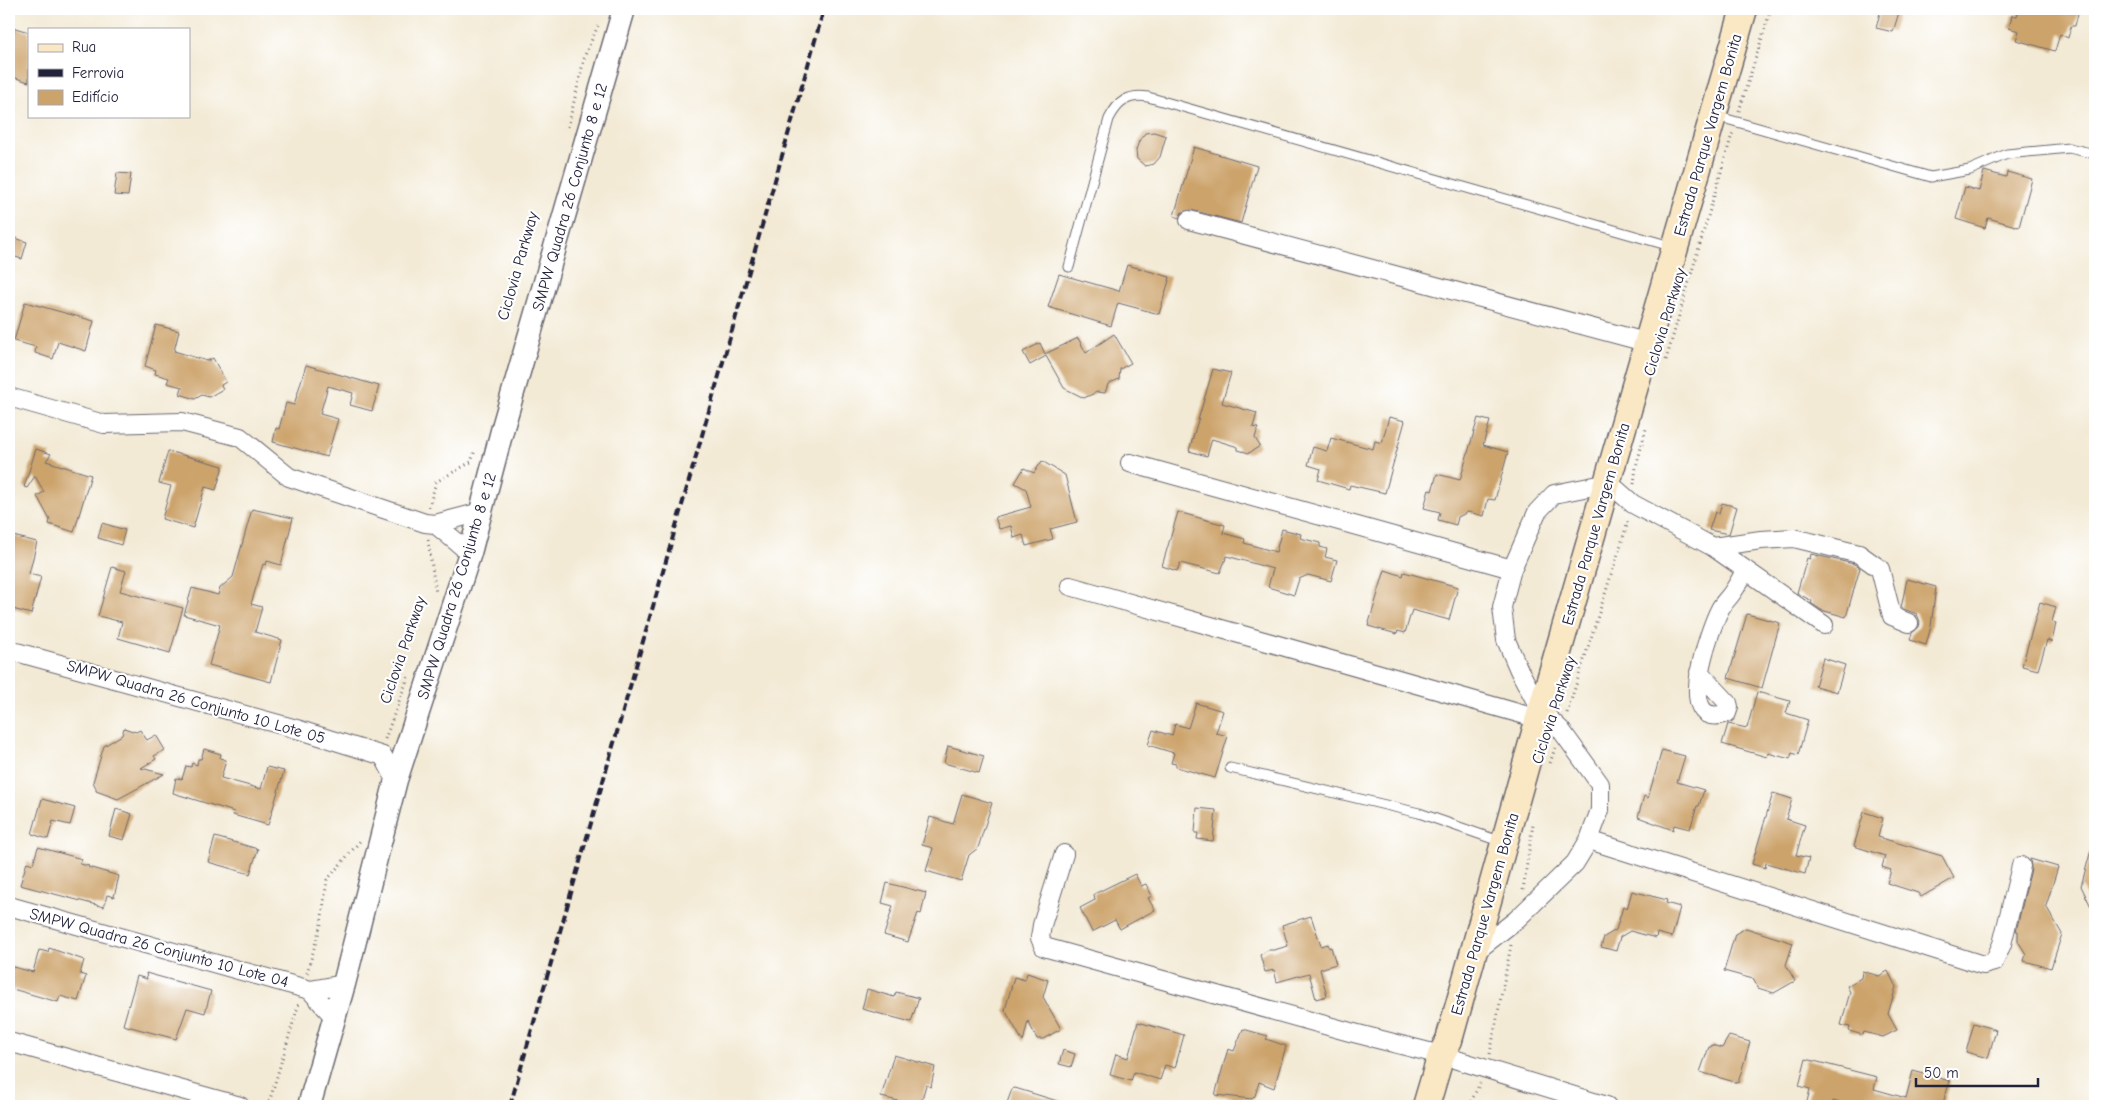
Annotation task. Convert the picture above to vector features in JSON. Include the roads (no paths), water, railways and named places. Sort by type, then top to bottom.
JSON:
[{"type":"main road","name":"Estrada Parque Vargem Bonita","points":[[1426,1106],[1447,1052],[1505,843],[1547,720],[1609,483],[1676,248],[1724,119],[1744,9]]},
{"type":"main road","name":"Estrada Parque Vargem Bonita","points":[[1438,1106],[1447,1052]]},
{"type":"street","name":"SMPW Quadra 26 Conjunto 8 e 12","points":[[309,1106],[344,984],[396,780],[470,553],[503,427],[624,9]]},
{"type":"street","points":[[1189,220],[1649,342]]},
{"type":"street","points":[[9,397],[104,424],[182,422],[240,437],[288,477],[430,524],[470,553]]},
{"type":"street","points":[[1130,463],[1512,568]]},
{"type":"street","points":[[1475,952],[1516,920],[1575,864],[1589,840],[1600,810],[1600,784],[1547,720],[1519,670],[1506,640],[1502,607],[1512,568],[1537,512],[1554,494],[1609,483],[1633,504],[1712,547],[1824,625]]},
{"type":"street","points":[[430,524],[481,512]]},
{"type":"street","points":[[1712,547],[1761,540],[1794,538],[1859,554],[1880,569],[1892,616],[1909,623]]},
{"type":"street","points":[[1698,672],[1721,607],[1731,595],[1746,570]]},
{"type":"street","points":[[1070,586],[1547,720]]},
{"type":"street","name":"SMPW Quadra 26 Conjunto 10 Lote 05","points":[[9,650],[300,730],[381,755]]},
{"type":"street","points":[[396,780],[381,755],[408,744]]},
{"type":"street","points":[[1589,840],[1982,965],[1994,962],[2002,944],[2021,866]]},
{"type":"street","points":[[1064,854],[1042,925],[1040,938],[1044,947],[1350,1032],[1447,1052],[1487,1069],[1608,1106]]},
{"type":"street","name":"SMPW Quadra 26 Conjunto 10 Lote 04","points":[[9,906],[307,989],[344,984]]},
{"type":"street","name":"SMPW Quadra 26 Conjunto 10 Lote 04","points":[[307,989],[334,1016]]},
{"type":"street","points":[[9,1042],[240,1106]]},
{"type":"lane","points":[[1069,267],[1109,119],[1114,108],[1121,102],[1137,95],[1676,248]]},
{"type":"lane","points":[[1724,119],[1931,177],[1970,170],[2007,154],[2069,148],[2095,154]]},
{"type":"lane","points":[[1230,768],[1419,813],[1505,843]]},
{"type":"railway","points":[[510,1106],[824,9]]}]
